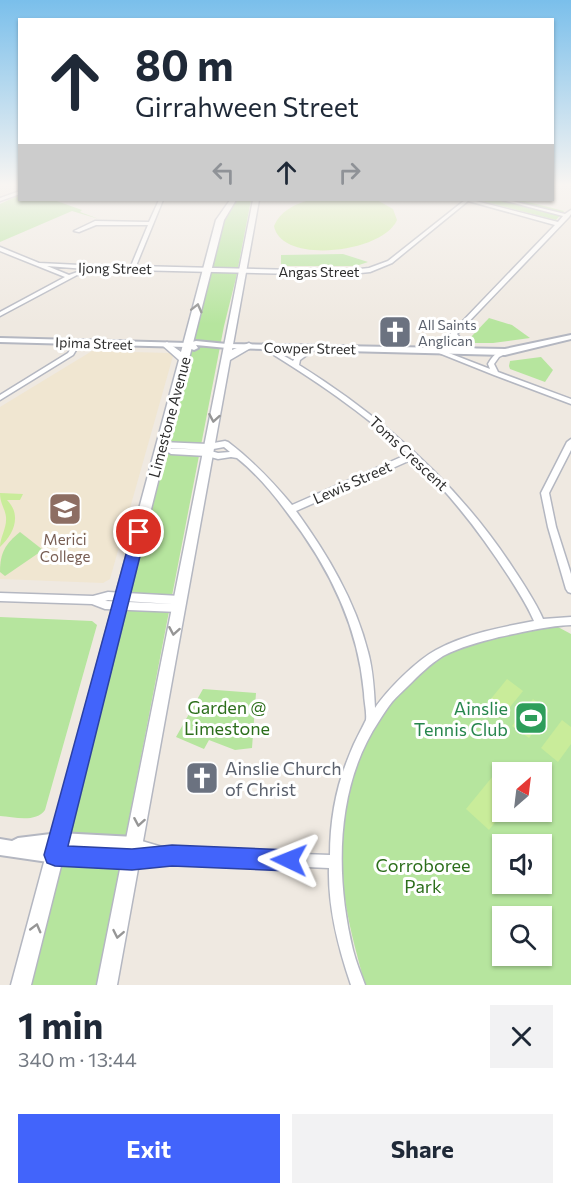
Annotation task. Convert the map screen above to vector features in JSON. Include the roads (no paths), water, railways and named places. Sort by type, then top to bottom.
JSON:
[{"type":"main road","name":"Limestone Avenue","points":[[21,985],[217,232]]},
{"type":"main road","points":[[107,985],[134,852],[249,232]]},
{"type":"main road","points":[[167,345],[184,359]]},
{"type":"main road","points":[[224,361],[233,352],[249,346]]},
{"type":"street","points":[[133,268],[148,232]]},
{"type":"street","name":"Angas Street","points":[[241,271],[341,273],[378,268],[390,262],[428,232]]},
{"type":"street","points":[[552,232],[437,351],[571,402]]},
{"type":"street","name":"Ijong Street","points":[[0,249],[69,277]]},
{"type":"street","name":"Ijong Street","points":[[40,264],[241,271]]},
{"type":"street","points":[[0,314],[69,277],[96,267]]},
{"type":"street","points":[[453,334],[464,346],[480,352]]},
{"type":"street","name":"Cowper Street","points":[[227,345],[505,352],[571,337]]},
{"type":"street","name":"Ipima Street","points":[[0,340],[188,345],[195,348],[216,348],[227,345]]},
{"type":"street","points":[[0,398],[71,354],[78,342]]},
{"type":"street","name":"Toms Crescent","points":[[263,346],[346,398],[434,472],[484,533],[530,600],[540,622]]},
{"type":"street","points":[[296,365],[297,359],[313,348]]},
{"type":"street","points":[[496,374],[491,364],[492,360],[496,355],[505,352]]},
{"type":"street","points":[[571,442],[545,493],[552,527],[571,590]]},
{"type":"street","points":[[161,448],[208,450],[225,444],[241,456],[290,510],[326,564],[357,629],[364,652],[372,720]]},
{"type":"street","points":[[208,450],[218,456],[231,454],[241,456]]},
{"type":"street","name":"Lewis Street","points":[[290,510],[414,455]]},
{"type":"street","points":[[0,597],[93,600],[105,605],[121,601],[179,604]]},
{"type":"street","points":[[358,985],[346,950],[335,862],[342,795],[361,740],[372,720],[396,687],[442,651],[540,622],[571,621]]},
{"type":"street","points":[[3,848],[57,848],[335,862]]},
{"type":"place","name":"All Saints Anglican","points":[[395,332]]},
{"type":"place","name":"Merici College","points":[[65,509]]},
{"type":"place","name":"Ainslie Tennis Club","points":[[531,718]]},
{"type":"place","name":"Ainslie Church of Christ","points":[[202,778]]},
{"type":"park label","name":"Garden @ Limestone","points":[[227,717]]},
{"type":"park label","name":"Corroboree Park","points":[[423,875]]}]
